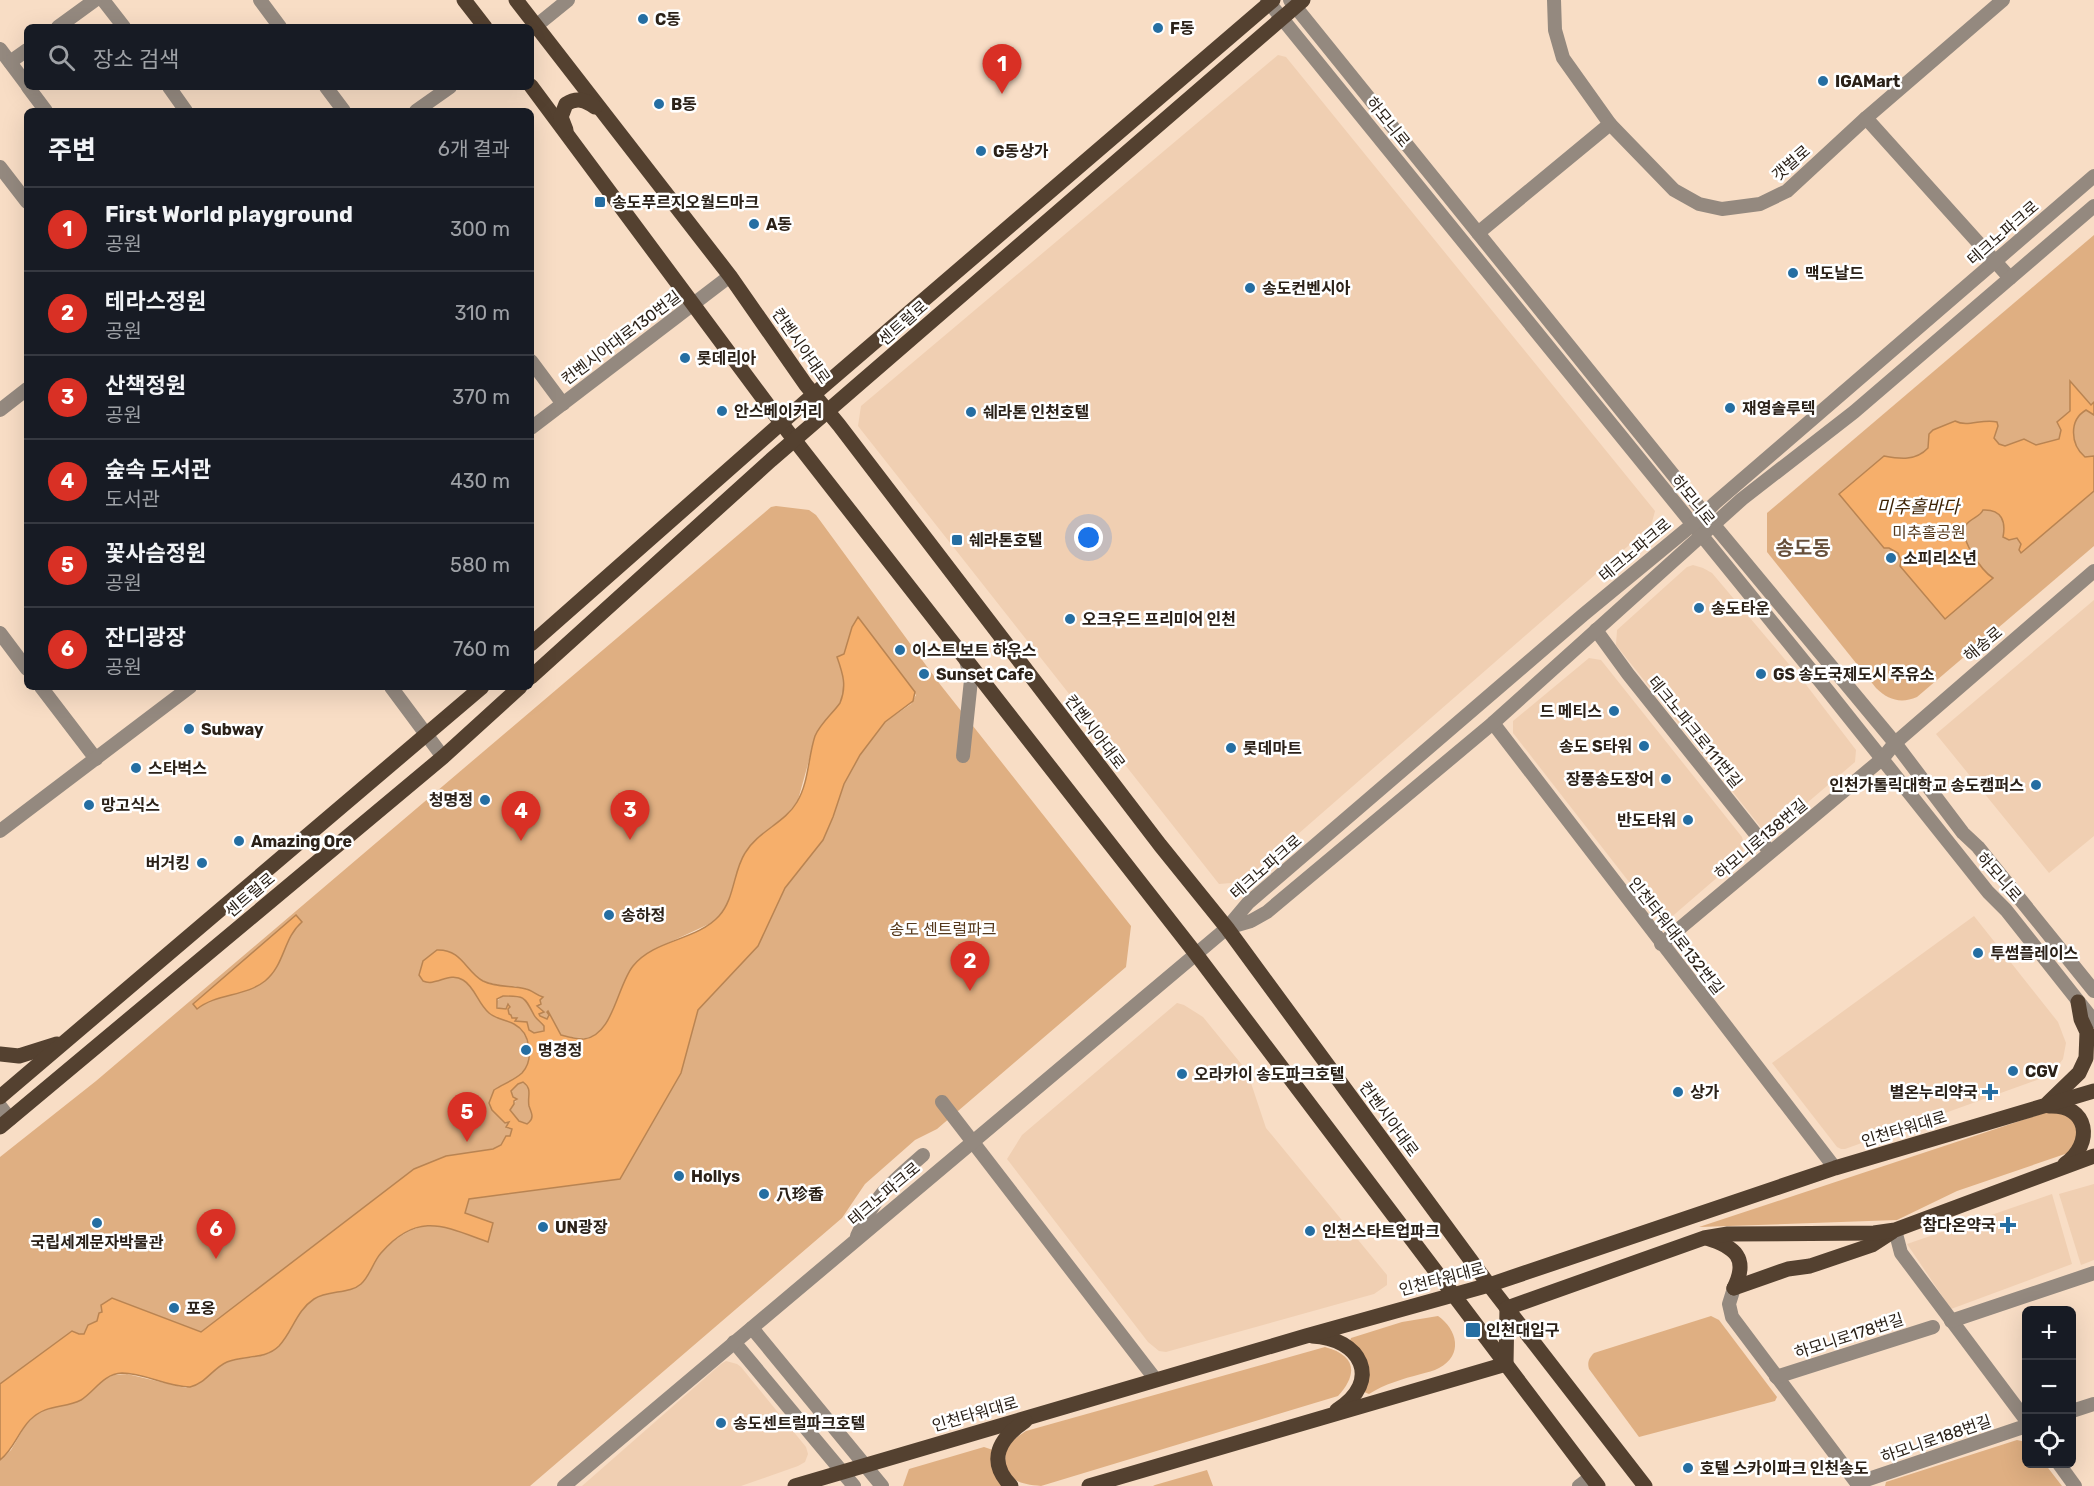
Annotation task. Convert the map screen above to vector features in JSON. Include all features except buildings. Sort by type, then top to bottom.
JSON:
[{"type":"main road","points":[[464,0],[483,24]]},
{"type":"main road","name":"컨벤시아대로","points":[[516,0],[531,24]]},
{"type":"main road","name":"센트럴로","points":[[534,641],[813,395],[1270,1]]},
{"type":"main road","name":"센트럴로","points":[[534,674],[795,440],[1283,19],[1296,2]]},
{"type":"main road","name":"컨벤시아대로","points":[[534,29],[730,276],[813,395],[1160,845],[1227,928],[1489,1285],[1645,1486]]},
{"type":"main road","points":[[534,90],[782,424],[1196,954],[1506,1364],[1589,1483]]},
{"type":"main road","points":[[573,141],[561,117],[566,104],[571,101],[585,100],[602,113]]},
{"type":"main road","name":"센트럴로","points":[[0,1097],[479,690]]},
{"type":"main road","name":"센트럴로","points":[[5,1123],[443,757],[517,690]]},
{"type":"main road","points":[[2042,1106],[2079,1073],[2086,1058],[2087,1032],[2081,1019],[2079,1002]]},
{"type":"main road","points":[[0,1054],[19,1056],[66,1041]]},
{"type":"main road","name":"인천타워대로","points":[[795,1486],[1306,1336],[1489,1285],[1835,1168],[2094,1091]]},
{"type":"main road","points":[[2042,1106],[2068,1109],[2077,1113],[2085,1127],[2085,1136],[2079,1152],[2067,1163],[2047,1174]]},
{"type":"main road","points":[[1506,1364],[1508,1308],[1704,1238],[1728,1234],[1874,1233],[1895,1230],[2094,1156]]},
{"type":"main road","points":[[1734,1288],[1788,1269],[1810,1266],[1872,1245],[1895,1230]]},
{"type":"main road","points":[[1704,1238],[1722,1243],[1732,1249],[1739,1257],[1745,1276],[1758,1280]]},
{"type":"main road","points":[[1734,1288],[1741,1268]]},
{"type":"main road","points":[[1306,1336],[1327,1338],[1346,1345],[1357,1354],[1362,1369],[1361,1384],[1354,1396],[1324,1417]]},
{"type":"main road","points":[[1089,1486],[1506,1364]]},
{"type":"main road","points":[[1011,1486],[1004,1479],[999,1463],[999,1449],[1004,1439],[1012,1431],[1033,1416]]},
{"type":"street","points":[[62,24],[95,0]]},
{"type":"street","points":[[104,0],[122,24]]},
{"type":"street","points":[[260,0],[278,24]]},
{"type":"street","points":[[534,27],[568,0]]},
{"type":"street","name":"갯벌로","points":[[1554,0],[1555,30],[1563,58],[1610,124],[1674,190],[1698,204],[1722,209],[1760,204],[1787,191],[1866,118],[2003,0]]},
{"type":"street","name":"하모니로","points":[[1270,1],[2094,1021]]},
{"type":"street","name":"하모니로","points":[[1296,2],[1478,233],[2094,991]]},
{"type":"street","points":[[0,49],[24,81]]},
{"type":"street","points":[[10,62],[24,52]]},
{"type":"street","points":[[31,90],[44,108]]},
{"type":"street","points":[[171,90],[184,108]]},
{"type":"street","points":[[328,90],[342,108]]},
{"type":"street","points":[[420,108],[446,90]]},
{"type":"street","points":[[1866,118],[2010,278]]},
{"type":"street","points":[[1478,233],[1610,124]]},
{"type":"street","points":[[0,167],[24,198]]},
{"type":"street","name":"테크노파크로","points":[[564,1486],[1227,928],[1248,903],[1692,524],[2094,176]]},
{"type":"street","name":"테크노파크로","points":[[1227,928],[1251,921],[1267,912],[1493,723],[1742,499],[1854,412],[2094,206]]},
{"type":"street","name":"컨벤시아대로130번길","points":[[534,426],[730,276]]},
{"type":"street","points":[[534,365],[562,404]]},
{"type":"street","points":[[0,410],[24,391]]},
{"type":"street","name":"해송로","points":[[1882,759],[1894,743],[2094,571]]},
{"type":"street","name":"테크노파크로111번길","points":[[1596,630],[1628,674],[1770,852]]},
{"type":"street","points":[[0,633],[24,665]]},
{"type":"street","points":[[963,756],[971,680],[965,658]]},
{"type":"street","points":[[43,690],[96,759]]},
{"type":"street","points":[[0,831],[186,690]]},
{"type":"street","points":[[393,690],[443,757]]},
{"type":"street","name":"인천타워대로132번길","points":[[1493,723],[1835,1168]]},
{"type":"street","name":"하모니로138번길","points":[[1661,944],[1882,759]]},
{"type":"street","points":[[942,1102],[1156,1380]]},
{"type":"street","points":[[0,1106],[5,1123]]},
{"type":"street","points":[[855,1240],[869,1210],[878,1197],[923,1155]]},
{"type":"street","points":[[1895,1230],[1901,1252],[2022,1415]]},
{"type":"street","points":[[1951,1321],[2094,1273]]},
{"type":"street","points":[[1734,1288],[1729,1304],[1732,1317],[1858,1485]]},
{"type":"street","name":"하모니로178번길","points":[[1776,1377],[1933,1327]]},
{"type":"street","points":[[752,1328],[882,1486]]},
{"type":"street","points":[[734,1342],[854,1486]]},
{"type":"street","points":[[2076,1410],[2094,1404]]},
{"type":"street","name":"하모니로188번길","points":[[1858,1485],[2022,1427]]},
{"type":"street","points":[[2062,1468],[2076,1486]]},
{"type":"shaded area","points":[[1278,55],[1286,57],[1655,511],[1651,526],[1243,882],[1219,884],[858,426],[861,406]]},
{"type":"shaded area","points":[[1693,565],[1712,573],[1804,682],[1856,750],[1855,762],[1773,832],[1763,830],[1616,645],[1617,630],[1687,567]]},
{"type":"shaded area","name":"인천가톨릭대학교 송도캠퍼스","points":[[2094,600],[2094,836],[2049,873],[1936,734]]},
{"type":"shaded area","points":[[1589,658],[1601,660],[1742,837],[1744,844],[1742,856],[1668,920],[1663,920],[1654,914],[1513,733],[1513,721]]},
{"type":"shaded area","points":[[1974,916],[2058,1022],[2066,1043],[2063,1059],[2054,1071],[2037,1080],[1845,1149],[1837,1147],[1772,1063]]},
{"type":"shaded area","points":[[1177,1003],[1203,1017],[1247,1071],[1266,1128],[1387,1275],[1387,1285],[1374,1294],[1166,1352],[1159,1351],[1148,1342],[1007,1159],[1022,1135]]},
{"type":"shaded area","points":[[2094,1184],[2094,1260],[2081,1265],[2059,1194]]},
{"type":"shaded area","points":[[2052,1194],[2072,1264],[1951,1309],[1907,1244]]},
{"type":"shaded area","points":[[726,1361],[741,1367],[806,1447],[808,1454],[805,1462],[741,1486],[582,1486],[721,1364]]},
{"type":"green space","name":"미추홀공원","points":[[2094,235],[2094,546],[1917,697],[1906,700],[1890,698],[1876,688],[1767,552],[1767,513]]},
{"type":"green space","name":"송도 센트럴파크","points":[[771,507],[809,510],[816,515],[939,683],[1131,926],[1126,967],[937,1129],[915,1140],[865,1184],[842,1218],[530,1486],[0,1486],[0,1460],[11,1450],[25,1426],[36,1415],[53,1406],[77,1401],[103,1380],[114,1375],[127,1374],[186,1388],[225,1363],[264,1355],[274,1350],[308,1303],[322,1295],[358,1286],[383,1251],[408,1232],[431,1226],[457,1230],[493,1223],[465,1213],[469,1199],[620,1179],[681,1073],[698,1010],[758,946],[785,888],[823,840],[844,784],[860,755],[885,722],[911,704],[916,695],[859,618],[852,627],[844,654],[837,658],[843,680],[840,703],[816,735],[798,800],[789,813],[758,837],[745,852],[727,904],[719,916],[709,924],[655,949],[634,966],[602,1030],[586,1038],[561,1035],[549,1016],[546,1020],[539,1014],[544,1012],[537,1006],[542,997],[515,986],[510,988],[483,981],[489,1013],[518,1027],[528,1043],[529,1056],[526,1068],[515,1078],[494,1090],[492,1110],[505,1122],[509,1122],[508,1125],[512,1129],[510,1137],[506,1136],[501,1145],[493,1149],[446,1156],[414,1169],[201,1332],[112,1298],[101,1306],[102,1312],[99,1313],[97,1321],[88,1325],[84,1334],[72,1331],[0,1384],[0,1157],[96,1081]]},
{"type":"green space","points":[[503,996],[523,998],[544,1026],[544,1030],[541,1033],[535,1033],[529,1030],[527,1022],[515,1021],[517,1018],[511,1018],[509,1014],[509,1004],[506,1009],[498,1008],[497,1001]]},
{"type":"green space","points":[[524,1082],[529,1090],[529,1106],[532,1116],[527,1124],[516,1119],[510,1110],[517,1099],[513,1097],[511,1091]]},
{"type":"green space","points":[[2050,1111],[2069,1114],[2081,1135],[2068,1153],[1957,1191],[1897,1220],[1699,1227]]},
{"type":"green space","points":[[1438,1316],[1450,1328],[1455,1342],[1455,1349],[1447,1363],[1435,1370],[1381,1387],[1369,1394],[1364,1392],[1349,1343],[1351,1338],[1402,1322]]},
{"type":"green space","points":[[1711,1316],[1719,1320],[1777,1397],[1775,1401],[1639,1437],[1589,1369],[1590,1358],[1594,1353]]},
{"type":"green space","points":[[1325,1347],[1343,1355],[1351,1366],[1349,1380],[1338,1396],[1041,1486],[1015,1480],[1007,1470],[1007,1444],[1026,1431]]},
{"type":"green space","points":[[2017,1440],[2022,1441],[2022,1468],[2048,1468],[2062,1486],[1885,1486],[1886,1482]]},
{"type":"green space","points":[[984,1447],[993,1450],[1006,1486],[903,1486],[909,1469]]},
{"type":"green space","points":[[1207,1470],[1213,1486],[1153,1486],[1155,1485]]},
{"type":"water","name":"미추홀바다","points":[[2070,381],[2091,405],[2094,402],[2094,415],[2086,410],[2080,414],[2074,426],[2074,439],[2076,446],[2085,457],[2094,456],[2094,491],[2021,553],[2019,550],[2021,544],[2017,538],[2009,540],[2003,537],[2004,526],[1998,514],[1983,510],[1966,525],[1965,538],[1972,554],[1993,578],[1945,619],[1900,566],[1898,553],[1884,548],[1839,494],[1884,456],[1908,458],[1923,452],[1928,448],[1929,434],[1933,430],[1955,421],[1965,424],[1997,422],[1994,438],[1999,444],[2005,446],[2024,439],[2036,445],[2059,439],[2061,430],[2057,422],[2070,411]]},
{"type":"water","points":[[858,617],[915,692],[913,701],[885,722],[860,755],[844,784],[823,840],[785,888],[758,946],[698,1010],[681,1073],[620,1179],[469,1199],[465,1213],[493,1223],[488,1242],[445,1227],[420,1227],[407,1231],[381,1253],[361,1284],[351,1289],[320,1296],[308,1304],[284,1340],[273,1350],[261,1355],[227,1362],[200,1383],[190,1387],[173,1385],[139,1375],[122,1373],[110,1376],[81,1400],[36,1415],[0,1460],[0,1384],[72,1331],[84,1334],[88,1325],[97,1321],[99,1313],[102,1312],[101,1305],[112,1298],[201,1332],[414,1169],[446,1156],[493,1149],[501,1145],[506,1136],[510,1136],[512,1129],[506,1127],[509,1122],[505,1123],[492,1110],[489,1103],[494,1090],[519,1076],[526,1068],[529,1054],[527,1040],[520,1028],[489,1013],[471,987],[463,980],[453,977],[433,982],[423,981],[419,975],[423,961],[437,950],[452,953],[483,981],[494,985],[521,988],[543,997],[540,1000],[541,1004],[537,1006],[544,1012],[539,1014],[547,1019],[548,1011],[561,1035],[584,1039],[594,1036],[608,1020],[633,966],[652,950],[699,931],[719,916],[728,901],[741,860],[750,845],[786,816],[797,802],[804,786],[815,736],[842,697],[843,680],[837,657],[844,654],[852,627]],"holes":[[[503,996],[523,998],[544,1026],[544,1031],[534,1033],[529,1030],[527,1022],[515,1021],[517,1018],[512,1018],[509,1014],[508,1004],[506,1009],[497,1008],[497,999]],[[523,1082],[529,1090],[529,1106],[532,1115],[527,1124],[519,1121],[510,1110],[517,1099],[513,1097],[511,1091]]]},
{"type":"water","points":[[296,915],[302,922],[291,936],[272,975],[249,990],[213,1000],[197,1009],[193,1004]]},
{"type":"place","name":"C동","points":[[643,19]]},
{"type":"place","name":"F동","points":[[1158,28]]},
{"type":"place","name":"IGAMart","points":[[1823,81]]},
{"type":"place","name":"First World playground","points":[[1002,94]]},
{"type":"place","name":"B동","points":[[659,104]]},
{"type":"place","name":"G동상가","points":[[981,151]]},
{"type":"place","name":"송도푸르지오월드마크","points":[[600,202]]},
{"type":"place","name":"A동","points":[[754,224]]},
{"type":"place","name":"맥도날드","points":[[1793,273]]},
{"type":"place","name":"송도컨벤시아","points":[[1250,288]]},
{"type":"place","name":"롯데리아","points":[[685,358]]},
{"type":"place","name":"재영솔루텍","points":[[1730,408]]},
{"type":"place","name":"안스베이커리","points":[[722,411]]},
{"type":"place","name":"쉐라톤 인천호텔","points":[[971,412]]},
{"type":"place","name":"쉐라톤호텔","points":[[957,540]]},
{"type":"place","name":"소피리소년","points":[[1891,558]]},
{"type":"place","name":"송도타운","points":[[1699,608]]},
{"type":"place","name":"오크우드 프리미어 인천","points":[[1070,619]]},
{"type":"place","name":"이스트 보트 하우스","points":[[900,650]]},
{"type":"place","name":"Sunset Cafe","points":[[924,674]]},
{"type":"place","name":"GS 송도국제도시 주유소","points":[[1761,674]]},
{"type":"place","name":"드 메티스","points":[[1614,711]]},
{"type":"place","name":"Subway","points":[[189,729]]},
{"type":"place","name":"송도 S타워","points":[[1644,746]]},
{"type":"place","name":"롯데마트","points":[[1231,748]]},
{"type":"place","name":"스타벅스","points":[[136,768]]},
{"type":"place","name":"장풍송도장어","points":[[1666,779]]},
{"type":"place","name":"인천가톨릭대학교 송도캠퍼스","points":[[2036,785]]},
{"type":"place","name":"청명정","points":[[485,800]]},
{"type":"place","name":"망고식스","points":[[89,805]]},
{"type":"place","name":"반도타워","points":[[1688,820]]},
{"type":"place","name":"산책정원","points":[[630,840]]},
{"type":"place","name":"Amazing Ore","points":[[239,841]]},
{"type":"place","name":"숲속 도서관","points":[[521,841]]},
{"type":"place","name":"버거킹","points":[[202,863]]},
{"type":"place","name":"송하정","points":[[609,915]]},
{"type":"place","name":"투썸플레이스","points":[[1978,953]]},
{"type":"place","name":"테라스정원","points":[[970,991]]},
{"type":"place","name":"명경정","points":[[526,1050]]},
{"type":"place","name":"CGV","points":[[2013,1071]]},
{"type":"place","name":"오라카이 송도파크호텔","points":[[1182,1074]]},
{"type":"place","name":"상가","points":[[1678,1092]]},
{"type":"place","name":"별온누리약국","points":[[1990,1092]]},
{"type":"place","name":"꽃사슴정원","points":[[467,1142]]},
{"type":"place","name":"Hollys","points":[[679,1176]]},
{"type":"place","name":"八珍香","points":[[764,1194]]},
{"type":"place","name":"국립세계문자박물관","points":[[97,1223]]},
{"type":"place","name":"참다온약국","points":[[2008,1225]]},
{"type":"place","name":"UN광장","points":[[543,1227]]},
{"type":"place","name":"인천스타트업파크","points":[[1310,1231]]},
{"type":"place","name":"잔디광장","points":[[216,1259]]},
{"type":"place","name":"포옹","points":[[174,1308]]},
{"type":"place","name":"인천대입구","points":[[1473,1330]]},
{"type":"place","name":"송도센트럴파크호텔","points":[[721,1423]]},
{"type":"place","name":"호텔 스카이파크 인천송도","points":[[1688,1468]]},
{"type":"district","name":"송도동","points":[[1803,548]]}]
